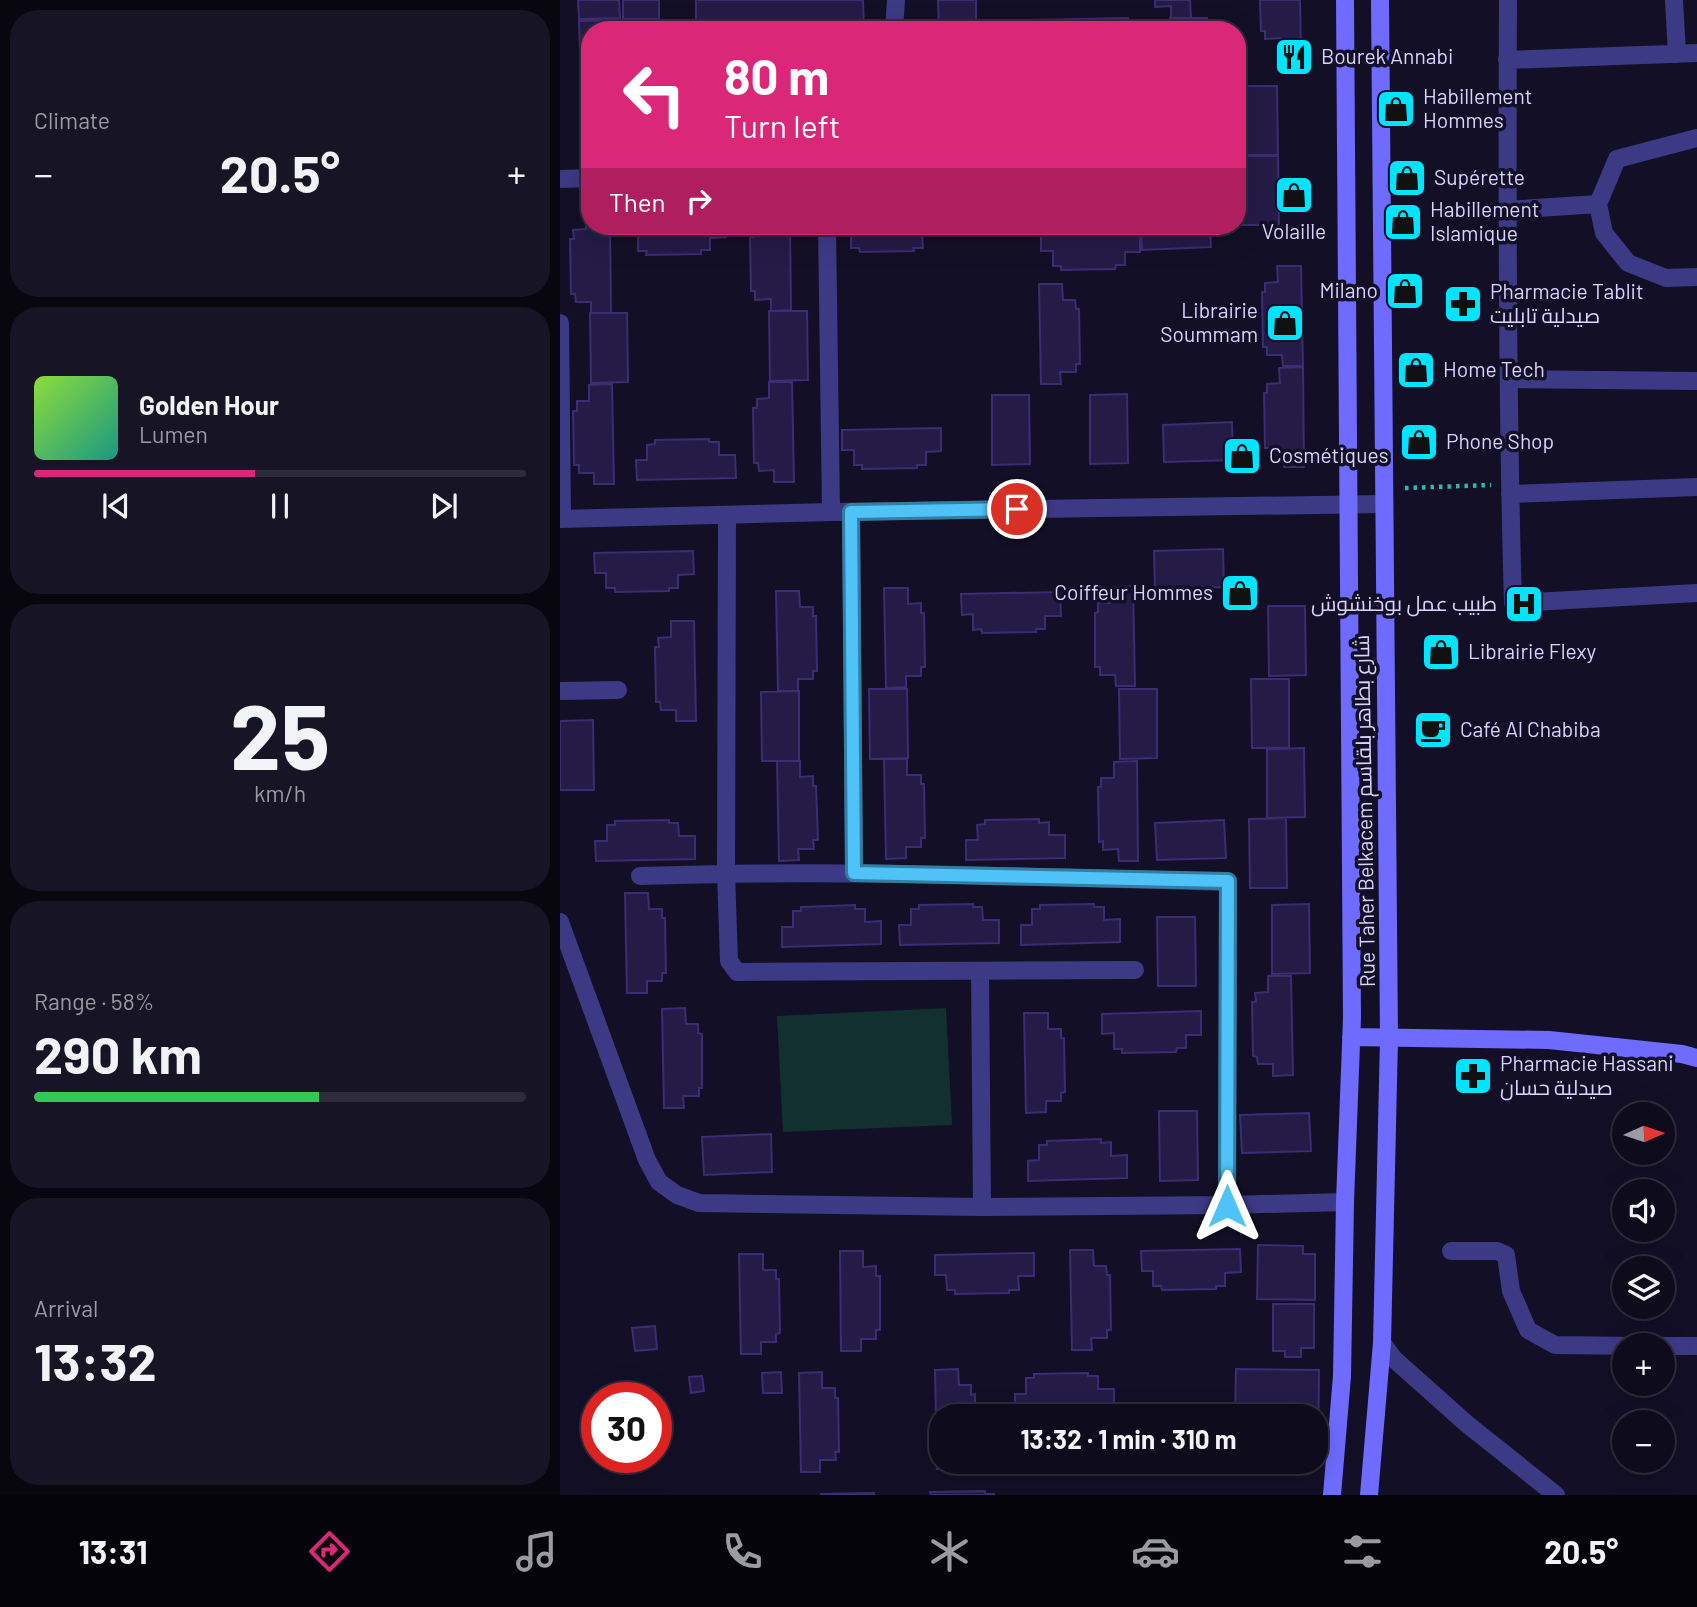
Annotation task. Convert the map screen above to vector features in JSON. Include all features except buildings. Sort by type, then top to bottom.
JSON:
[{"type":"main road","name":"Rue Taher Belkacem شارع بطاهر بلقاسم","points":[[1332,1495],[1342,1376],[1351,1037],[1345,0]]},
{"type":"main road","name":"Rue Taher Belkacem شارع بطاهر بلقاسم","points":[[1369,1495],[1382,1343],[1390,934],[1380,0]]},
{"type":"main road","points":[[1351,1037],[1549,1040],[1682,1054],[1697,1058]]},
{"type":"street","points":[[895,21],[896,0]]},
{"type":"street","points":[[1508,0],[1507,210],[1513,603],[1697,593]]},
{"type":"street","points":[[1674,0],[1677,54]]},
{"type":"street","points":[[1507,60],[1697,53]]},
{"type":"street","points":[[1697,138],[1617,159],[1598,204],[1604,233],[1628,263],[1666,278],[1697,277]]},
{"type":"street","points":[[560,179],[581,178]]},
{"type":"street","points":[[1507,210],[1598,204]]},
{"type":"street","points":[[827,235],[831,512]]},
{"type":"street","points":[[560,323],[561,519],[1384,504]]},
{"type":"street","points":[[1509,380],[1697,381]]},
{"type":"street","points":[[1510,489],[1697,487]]},
{"type":"street","points":[[851,512],[854,873]]},
{"type":"street","points":[[727,515],[726,873],[729,961],[737,972],[1135,970]]},
{"type":"street","points":[[560,691],[618,690]]},
{"type":"street","points":[[640,876],[854,873],[1228,881],[1227,1206]]},
{"type":"street","points":[[560,922],[647,1160],[659,1182],[677,1195],[699,1203],[982,1207],[1227,1206],[1345,1202]]},
{"type":"street","points":[[980,971],[982,1207]]},
{"type":"street","points":[[1451,1251],[1497,1251],[1506,1255],[1511,1291],[1528,1330],[1555,1345],[1612,1346]]},
{"type":"street","points":[[1382,1343],[1394,1359],[1429,1391],[1556,1495]]},
{"type":"street","points":[[1675,1346],[1697,1346]]},
{"type":"path","points":[[1416,488],[1510,489]]},
{"type":"green space","points":[[946,1008],[952,1125],[783,1132],[777,1016]]},
{"type":"place","name":"Bourek Annabi","points":[[1294,57]]},
{"type":"place","name":"Habillement Hommes","points":[[1396,109]]},
{"type":"place","name":"Supérette","points":[[1407,178]]},
{"type":"place","name":"Volaille","points":[[1294,195]]},
{"type":"place","name":"Habillement Islamique","points":[[1403,222]]},
{"type":"place","name":"Milano","points":[[1405,291]]},
{"type":"place","name":"Pharmacie Tablit صيدلية تابليت","points":[[1463,304]]},
{"type":"place","name":"Librairie Soummam","points":[[1285,323]]},
{"type":"place","name":"Home Tech","points":[[1416,370]]},
{"type":"place","name":"Phone Shop","points":[[1419,442]]},
{"type":"place","name":"Cosmétiques","points":[[1242,456]]},
{"type":"place","name":"Coiffeur Hommes","points":[[1240,593]]},
{"type":"place","name":"طبيب عمل بوخنشوش","points":[[1524,604]]},
{"type":"place","name":"Librairie Flexy","points":[[1441,652]]},
{"type":"place","name":"Café Al Chabiba","points":[[1433,730]]},
{"type":"place","name":"Pharmacie Hassani صيدلية حسان","points":[[1473,1076]]},
{"type":"route","points":[[1017,509],[851,512],[854,873],[1228,881],[1227,1206]]}]
